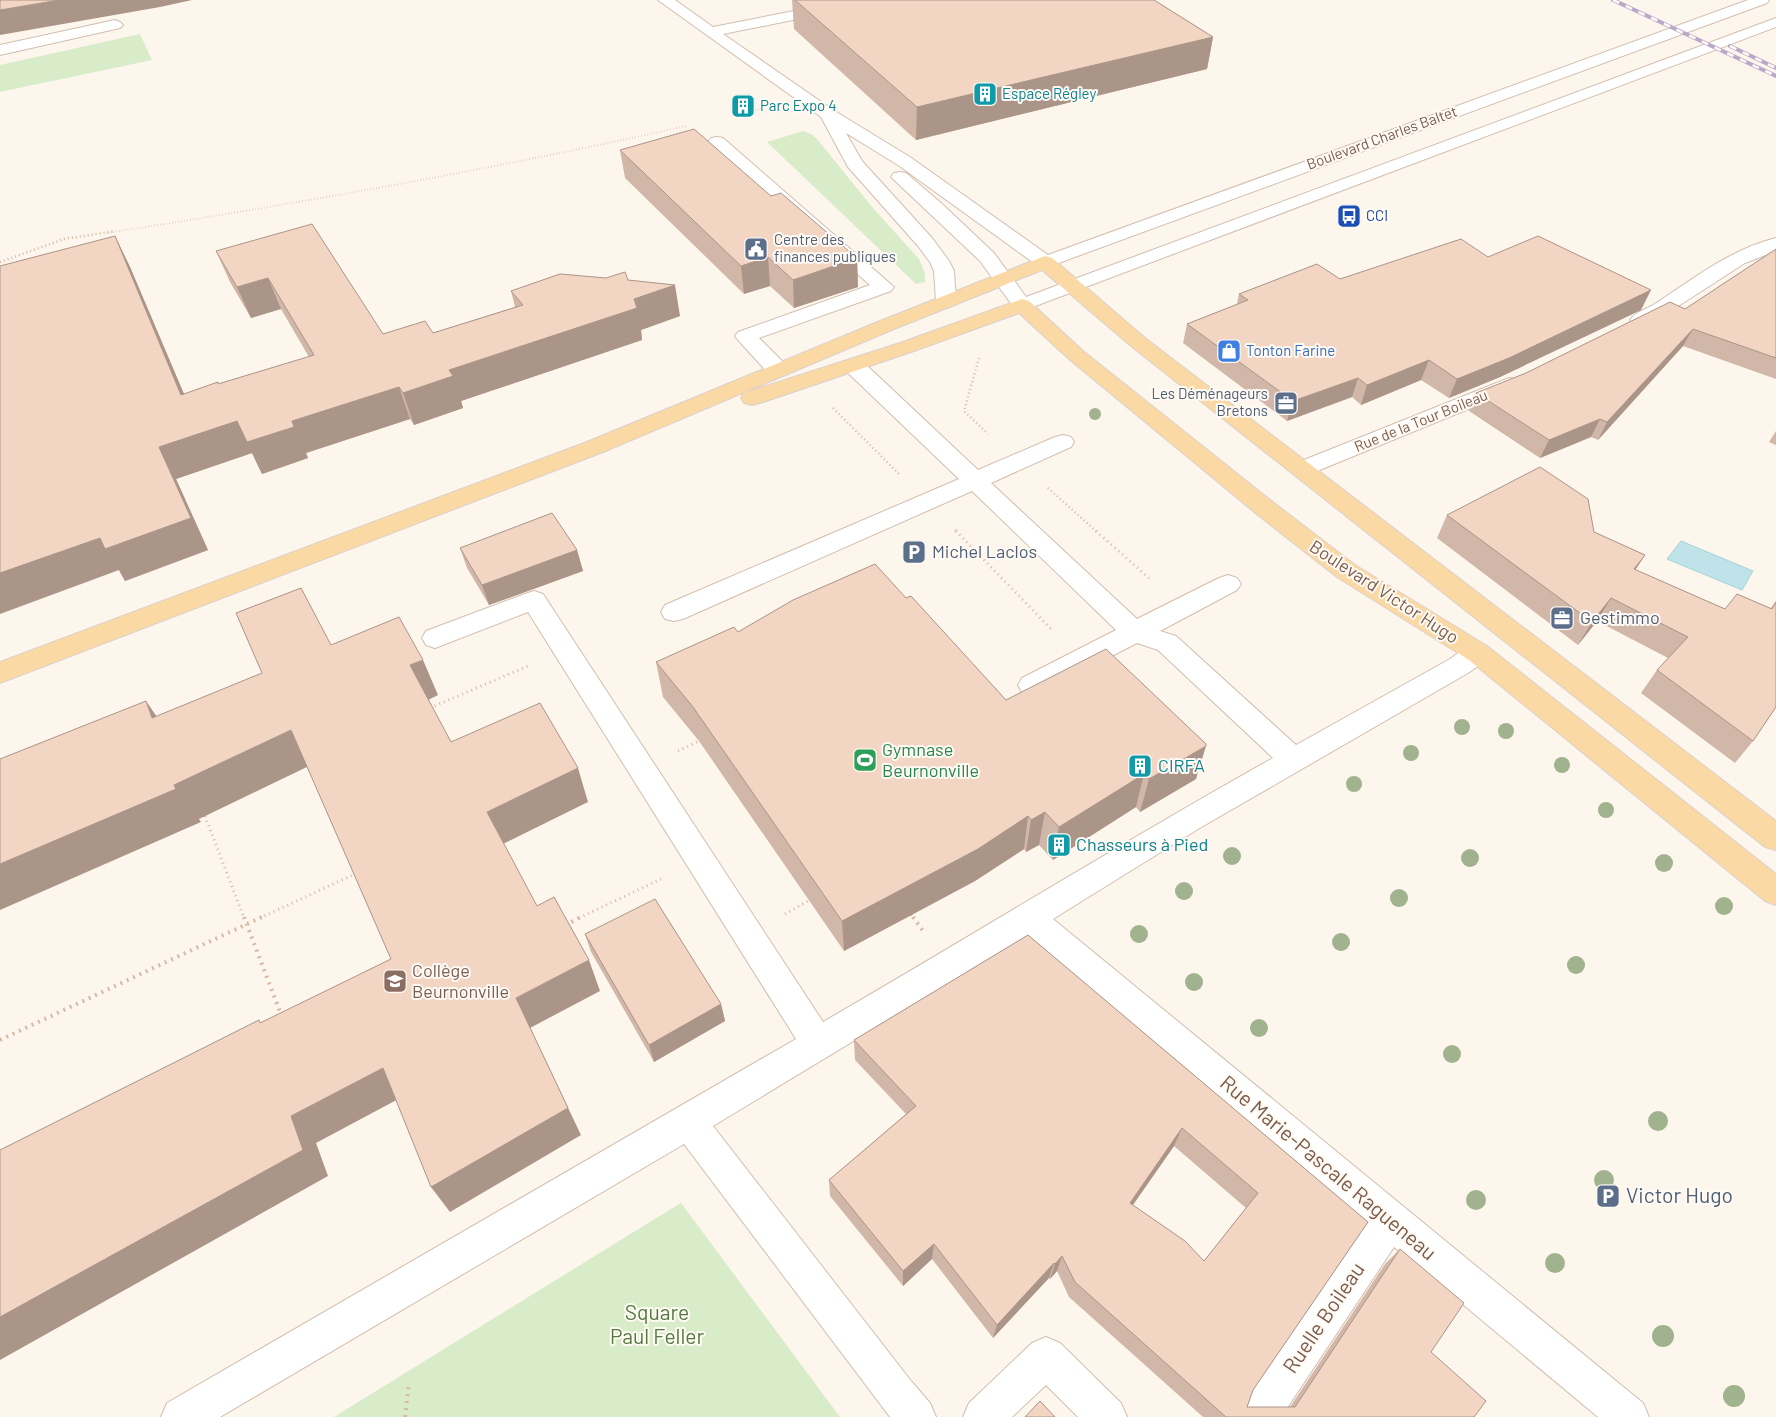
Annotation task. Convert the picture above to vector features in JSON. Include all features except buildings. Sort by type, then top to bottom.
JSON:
[{"type":"main road","name":"Boulevard Charles Baltet","points":[[595,447],[1044,262]]},
{"type":"main road","points":[[1044,262],[1138,342],[1776,838]]},
{"type":"main road","points":[[0,673],[595,447],[854,366],[1022,304]]},
{"type":"main road","name":"Boulevard Victor Hugo","points":[[1022,304],[1076,355],[1266,509],[1346,571],[1478,653],[1776,892]]},
{"type":"street","points":[[665,0],[827,114],[904,161],[1022,243],[1044,262]]},
{"type":"street","points":[[711,32],[872,0]]},
{"type":"street","name":"Boulevard Charles Baltet","points":[[1044,262],[1762,0]]},
{"type":"street","name":"Boulevard Charles Baltet","points":[[1022,304],[1776,22]]},
{"type":"street","points":[[0,50],[115,25]]},
{"type":"street","points":[[827,114],[854,162],[925,242],[939,261],[944,272],[946,301]]},
{"type":"street","name":"Boulevard Victor Hugo","points":[[827,114],[935,207],[986,257],[1022,304]]},
{"type":"street","points":[[717,142],[884,287],[745,336],[778,370]]},
{"type":"street","points":[[1621,329],[1656,312],[1738,259],[1776,244]]},
{"type":"street","points":[[854,366],[1134,632],[1167,643],[1294,760]]},
{"type":"street","name":"Rue de la Tour Boileau","points":[[1302,469],[1526,376]]},
{"type":"street","points":[[674,612],[1063,442]]},
{"type":"street","points":[[1032,685],[1228,584]]},
{"type":"street","points":[[435,638],[534,600],[818,1043]]},
{"type":"street","points":[[181,1417],[1029,918],[1188,820],[1452,670],[1478,653]]},
{"type":"street","name":"Rue Marie-Pascale Ragueneau","points":[[1029,918],[1629,1417]]},
{"type":"street","points":[[688,1120],[897,1395],[916,1417]]},
{"type":"street","name":"Ruelle Boileau","points":[[1257,1417],[1390,1220]]},
{"type":"street","points":[[983,1417],[1046,1357],[1107,1417]]},
{"type":"path","points":[[730,116],[806,99]]},
{"type":"path","points":[[0,262],[64,239],[235,212],[568,152],[692,125]]},
{"type":"path","points":[[980,355],[964,411],[1182,608]]},
{"type":"path","points":[[422,711],[566,650]]},
{"type":"path","points":[[673,753],[699,741]]},
{"type":"path","points":[[204,816],[284,1021]]},
{"type":"path","points":[[559,928],[700,860]]},
{"type":"path","points":[[0,1040],[359,872]]},
{"type":"path","points":[[405,1417],[409,1382]]},
{"type":"green space","points":[[140,34],[152,60],[0,92],[0,65]]},
{"type":"green space","points":[[803,131],[817,139],[873,208],[919,259],[925,273],[925,282],[916,284],[767,142]]},
{"type":"green space","name":"Square Paul Feller","points":[[681,1203],[840,1417],[334,1417],[679,1204]]},
{"type":"water","points":[[1681,541],[1753,571],[1742,590],[1667,559]]},
{"type":"railway","points":[[1613,0],[1776,76]]},
{"type":"railway","points":[[1730,46],[1776,68]]},
{"type":"place","name":"Espace Régley","points":[[985,94]]},
{"type":"place","name":"Parc Expo 4","points":[[743,106]]},
{"type":"place","name":"CCI","points":[[1349,216]]},
{"type":"place","name":"Centre des finances publiques","points":[[756,249]]},
{"type":"place","name":"Tonton Farine","points":[[1229,351]]},
{"type":"place","name":"Les Déménageurs Bretons","points":[[1286,403]]},
{"type":"place","name":"Michel Laclos","points":[[914,552]]},
{"type":"place","name":"Gestimmo","points":[[1562,618]]},
{"type":"place","name":"Gymnase Beurnonville","points":[[865,760]]},
{"type":"place","name":"CIRFA","points":[[1140,766]]},
{"type":"place","name":"Chasseurs à Pied","points":[[1059,845]]},
{"type":"place","name":"Collège Beurnonville","points":[[395,981]]},
{"type":"place","name":"Victor Hugo","points":[[1608,1196]]}]
